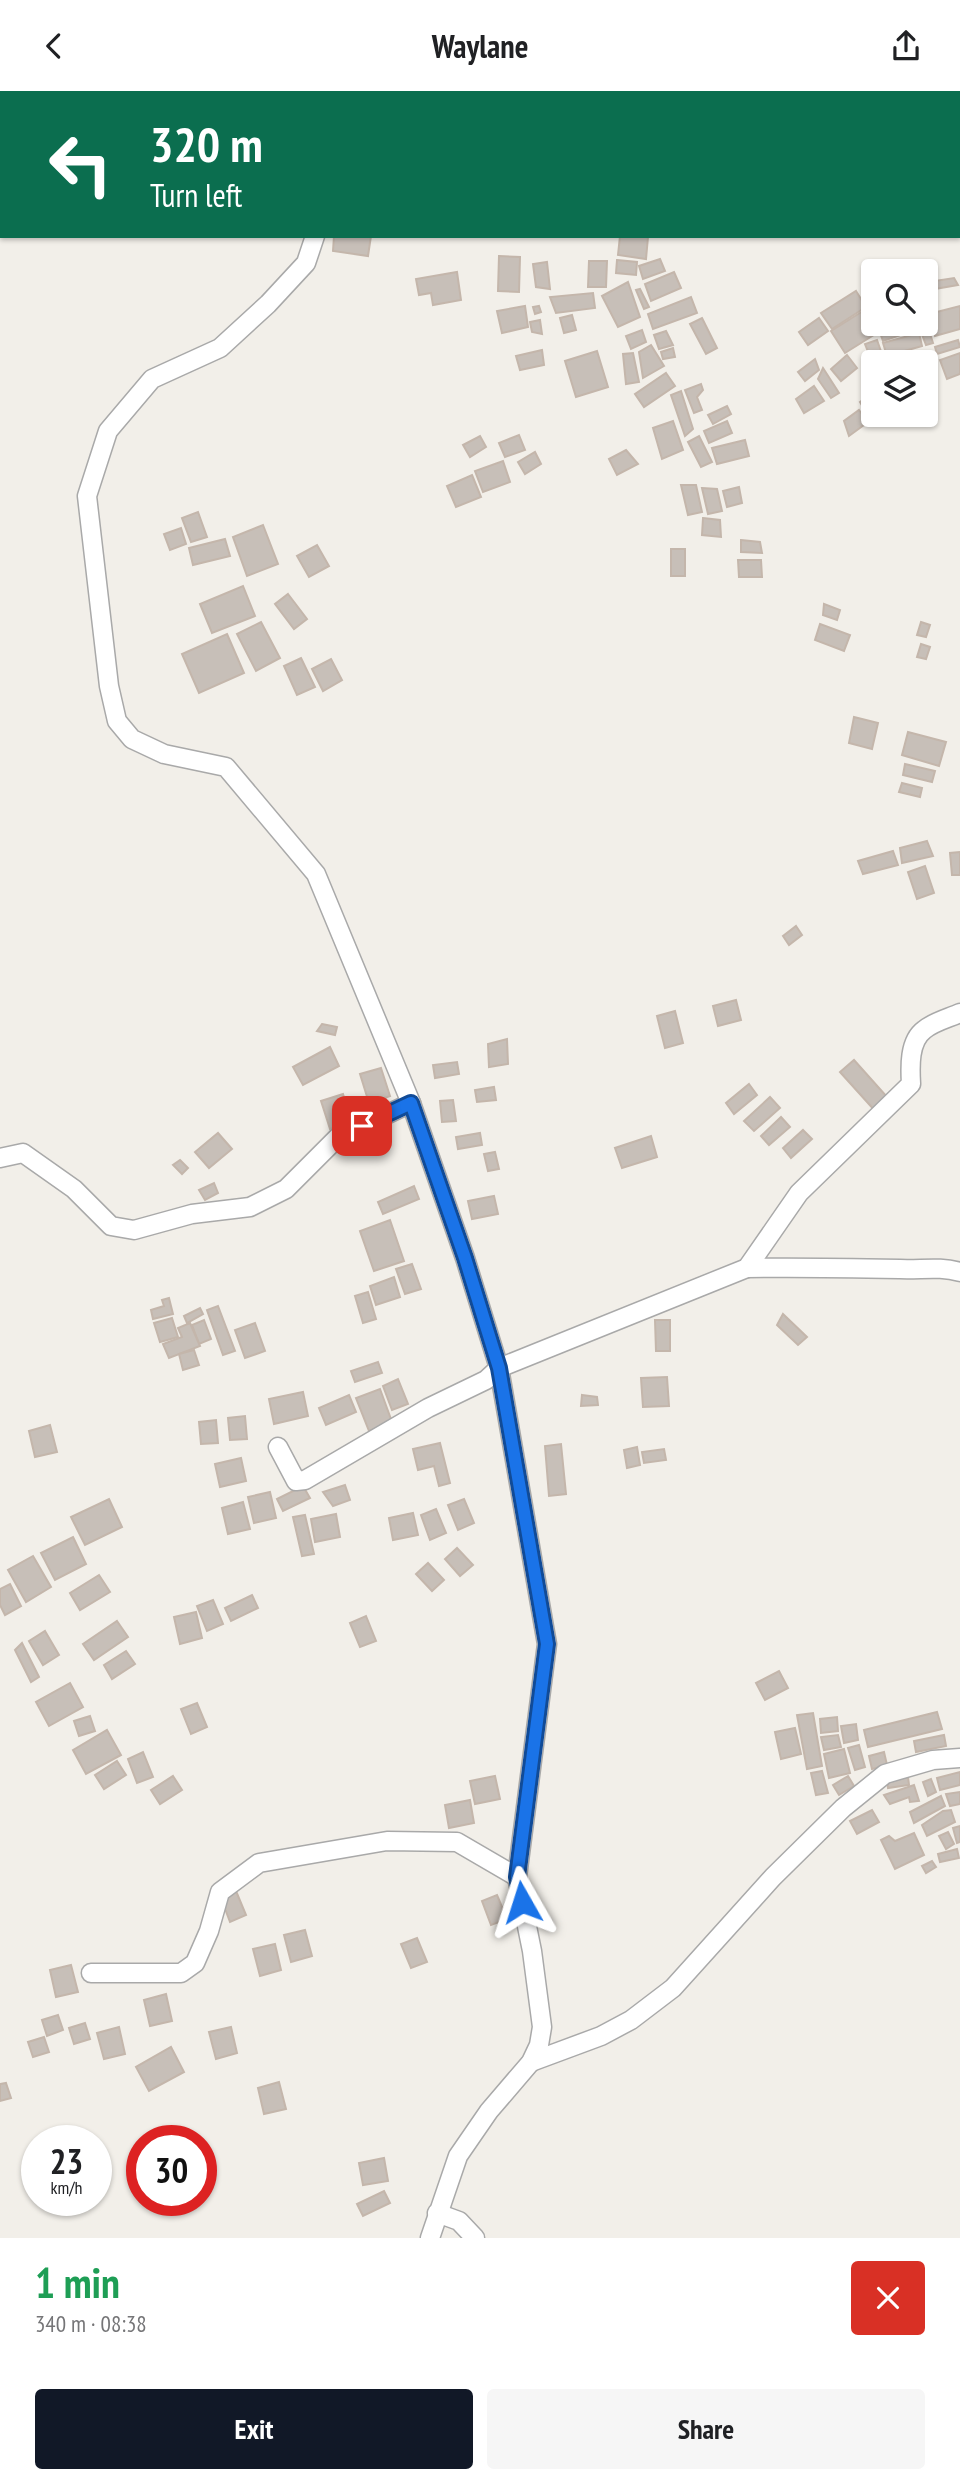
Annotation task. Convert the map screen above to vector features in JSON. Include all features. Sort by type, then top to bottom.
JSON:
[{"type":"street","points":[[314,238],[306,263],[268,305],[220,348],[152,379],[108,431],[87,496],[109,686],[117,721],[132,739],[164,754],[226,767],[316,874],[411,1103],[465,1258],[499,1368],[547,1644],[517,1877],[532,1951],[542,2027],[539,2045],[531,2062],[489,2111],[458,2156],[430,2238]]},
{"type":"street","points":[[747,1268],[799,1193],[911,1084],[912,1055],[922,1030],[960,1013]]},
{"type":"street","points":[[0,1158],[23,1153],[74,1189],[111,1226],[134,1230],[192,1214],[250,1207],[286,1188],[337,1138],[411,1103]]},
{"type":"street","points":[[278,1447],[296,1481],[305,1480],[428,1408],[486,1380],[499,1368],[747,1268],[943,1267],[960,1272]]},
{"type":"street","points":[[531,2062],[601,2036],[631,2020],[673,1989],[773,1877],[843,1808],[885,1775],[933,1760],[960,1758]]},
{"type":"street","points":[[91,1973],[181,1973],[195,1963],[209,1931],[220,1892],[259,1863],[387,1841],[457,1842],[517,1877]]},
{"type":"street","points":[[437,2213],[459,2221],[475,2238]]},
{"type":"building","points":[[334,238],[371,238],[368,256],[333,251]]},
{"type":"building","points":[[620,238],[648,238],[646,259],[618,255]]},
{"type":"building","points":[[499,256],[520,257],[519,292],[498,291]]},
{"type":"building","points":[[660,259],[665,271],[643,279],[639,266]]},
{"type":"building","points":[[617,260],[637,262],[636,275],[616,273]]},
{"type":"building","points":[[589,261],[607,261],[606,287],[588,287]]},
{"type":"building","points":[[547,262],[550,289],[536,287],[533,264]]},
{"type":"building","points":[[457,272],[461,300],[433,305],[431,293],[419,295],[416,279]]},
{"type":"building","points":[[674,272],[681,288],[651,301],[645,284]]},
{"type":"building","points":[[954,278],[958,285],[938,288],[938,280]]},
{"type":"building","points":[[628,282],[640,317],[618,327],[602,296]]},
{"type":"building","points":[[640,289],[649,307],[644,309],[636,290]]},
{"type":"building","points":[[856,291],[861,299],[861,310],[832,329],[821,313]]},
{"type":"building","points":[[593,293],[595,308],[556,313],[550,297]]},
{"type":"building","points":[[691,297],[697,313],[653,329],[648,314]]},
{"type":"building","points":[[525,306],[528,327],[502,333],[497,311]]},
{"type":"building","points":[[539,306],[541,312],[535,314],[533,307]]},
{"type":"building","points":[[960,306],[960,329],[938,335],[938,312]]},
{"type":"building","points":[[861,312],[861,336],[872,336],[845,353],[831,331]]},
{"type":"building","points":[[572,315],[576,330],[564,333],[560,318]]},
{"type":"building","points":[[702,318],[717,348],[706,354],[690,324]]},
{"type":"building","points":[[819,318],[828,331],[808,345],[799,332]]},
{"type":"building","points":[[540,320],[542,334],[532,332],[530,322]]},
{"type":"building","points":[[642,330],[646,342],[631,349],[626,336]]},
{"type":"building","points":[[666,331],[673,345],[659,349],[654,335]]},
{"type":"building","points":[[881,336],[898,336],[883,341]]},
{"type":"building","points":[[908,336],[920,336],[922,346],[908,350],[885,350],[883,343]]},
{"type":"building","points":[[923,336],[931,336],[933,343],[926,345]]},
{"type":"building","points":[[877,340],[880,350],[867,350],[865,344]]},
{"type":"building","points":[[958,340],[960,347],[938,354],[935,347]]},
{"type":"building","points":[[651,345],[664,366],[643,378],[639,352]]},
{"type":"building","points":[[673,348],[675,357],[663,359],[661,352]]},
{"type":"building","points":[[542,350],[544,365],[520,370],[516,356]]},
{"type":"building","points":[[597,351],[608,387],[576,397],[565,361]]},
{"type":"building","points":[[633,353],[639,382],[626,384],[623,354]]},
{"type":"building","points":[[960,353],[960,374],[947,379],[940,360]]},
{"type":"building","points":[[847,355],[857,368],[841,381],[831,369]]},
{"type":"building","points":[[815,359],[819,370],[805,381],[798,372]]},
{"type":"building","points":[[823,368],[839,393],[831,398],[818,379]]},
{"type":"building","points":[[666,373],[675,386],[644,407],[635,394]]},
{"type":"building","points":[[701,384],[703,390],[697,397],[702,410],[694,413],[685,390]]},
{"type":"building","points":[[814,386],[824,401],[804,413],[796,399]]},
{"type":"building","points":[[681,391],[693,429],[685,436],[671,395]]},
{"type":"building","points":[[727,406],[731,414],[713,424],[708,415]]},
{"type":"building","points":[[859,410],[861,413],[861,427],[849,436],[844,421]]},
{"type":"building","points":[[673,421],[683,450],[662,459],[653,428]]},
{"type":"building","points":[[727,421],[732,433],[709,443],[704,431]]},
{"type":"building","points":[[519,435],[525,450],[505,457],[499,443]]},
{"type":"building","points":[[480,436],[486,447],[470,457],[463,445]]},
{"type":"building","points":[[699,436],[712,462],[701,467],[688,442]]},
{"type":"building","points":[[745,440],[749,456],[717,464],[712,448]]},
{"type":"building","points":[[626,450],[638,464],[617,475],[609,459]]},
{"type":"building","points":[[535,452],[541,464],[525,474],[518,462]]},
{"type":"building","points":[[503,461],[510,482],[483,492],[475,471]]},
{"type":"building","points":[[472,475],[481,497],[456,507],[447,486]]},
{"type":"building","points":[[681,485],[696,485],[702,512],[688,515]]},
{"type":"building","points":[[739,487],[742,503],[727,507],[723,491]]},
{"type":"building","points":[[702,488],[717,489],[722,511],[708,514]]},
{"type":"building","points":[[198,512],[207,537],[191,542],[182,518]]},
{"type":"building","points":[[703,518],[720,520],[721,537],[702,535]]},
{"type":"building","points":[[263,525],[278,564],[247,576],[233,537]]},
{"type":"building","points":[[181,528],[186,544],[170,550],[164,534]]},
{"type":"building","points":[[225,539],[230,556],[193,565],[189,548]]},
{"type":"building","points":[[741,540],[760,542],[762,553],[741,552]]},
{"type":"building","points":[[317,545],[329,566],[309,577],[297,556]]},
{"type":"building","points":[[671,549],[685,549],[685,576],[671,576]]},
{"type":"building","points":[[738,560],[761,560],[762,577],[739,577]]},
{"type":"building","points":[[243,586],[255,616],[212,633],[200,604]]},
{"type":"building","points":[[288,594],[307,619],[294,629],[275,604]]},
{"type":"building","points":[[824,604],[840,610],[837,620],[823,615]]},
{"type":"building","points":[[261,622],[280,658],[256,671],[237,634]]},
{"type":"building","points":[[921,622],[930,625],[926,637],[917,635]]},
{"type":"building","points":[[820,624],[850,635],[844,651],[815,640]]},
{"type":"building","points":[[227,634],[244,673],[199,693],[182,654]]},
{"type":"building","points":[[921,644],[930,647],[926,659],[917,657]]},
{"type":"building","points":[[301,658],[315,687],[297,695],[284,666]]},
{"type":"building","points":[[331,659],[342,680],[323,691],[312,669]]},
{"type":"building","points":[[854,717],[878,723],[872,749],[849,743]]},
{"type":"building","points":[[908,732],[946,742],[939,766],[902,755]]},
{"type":"building","points":[[905,764],[935,771],[932,782],[903,775]]},
{"type":"building","points":[[902,783],[922,788],[920,797],[899,792]]},
{"type":"building","points":[[927,841],[933,856],[902,863],[900,848]]},
{"type":"building","points":[[893,851],[898,865],[863,874],[858,861]]},
{"type":"building","points":[[960,852],[960,875],[952,875],[950,853]]},
{"type":"building","points":[[925,866],[934,893],[917,899],[908,872]]},
{"type":"building","points":[[796,926],[802,935],[789,945],[783,936]]},
{"type":"building","points":[[736,1000],[741,1020],[718,1026],[713,1006]]},
{"type":"building","points":[[675,1011],[683,1043],[665,1048],[657,1016]]},
{"type":"building","points":[[322,1024],[337,1027],[335,1035],[317,1031]]},
{"type":"building","points":[[507,1039],[508,1064],[489,1067],[488,1044]]},
{"type":"building","points":[[330,1047],[339,1066],[303,1085],[293,1067]]},
{"type":"building","points":[[854,1060],[888,1098],[876,1112],[840,1072]]},
{"type":"building","points":[[457,1062],[459,1074],[435,1078],[433,1065]]},
{"type":"building","points":[[381,1068],[390,1096],[369,1103],[360,1074]]},
{"type":"building","points":[[749,1084],[757,1095],[734,1114],[726,1103]]},
{"type":"building","points":[[494,1087],[496,1100],[477,1102],[475,1090]]},
{"type":"building","points":[[343,1094],[352,1122],[330,1129],[321,1101]]},
{"type":"building","points":[[770,1097],[780,1108],[754,1131],[744,1121]]},
{"type":"building","points":[[453,1100],[456,1121],[442,1122],[440,1101]]},
{"type":"building","points":[[781,1117],[790,1127],[769,1145],[761,1136]]},
{"type":"building","points":[[803,1130],[812,1139],[791,1158],[783,1148]]},
{"type":"building","points":[[218,1133],[232,1149],[209,1168],[195,1152]]},
{"type":"building","points":[[480,1133],[482,1145],[458,1149],[456,1137]]},
{"type":"building","points":[[651,1136],[657,1157],[622,1168],[615,1148]]},
{"type":"building","points":[[495,1152],[499,1169],[488,1171],[484,1154]]},
{"type":"building","points":[[180,1160],[188,1168],[182,1174],[173,1165]]},
{"type":"building","points":[[214,1183],[218,1193],[205,1200],[199,1190]]},
{"type":"building","points":[[414,1186],[419,1199],[383,1214],[378,1202]]},
{"type":"building","points":[[494,1196],[498,1214],[472,1219],[468,1201]]},
{"type":"building","points":[[390,1220],[404,1261],[374,1271],[360,1231]]},
{"type":"building","points":[[412,1264],[421,1289],[405,1294],[396,1269]]},
{"type":"building","points":[[394,1277],[400,1297],[376,1305],[370,1286]]},
{"type":"building","points":[[368,1292],[376,1319],[363,1323],[355,1296]]},
{"type":"building","points":[[169,1298],[173,1314],[153,1319],[151,1310],[164,1306],[162,1300]]},
{"type":"building","points":[[218,1306],[235,1351],[223,1355],[207,1310]]},
{"type":"building","points":[[200,1308],[203,1314],[187,1323],[184,1316]]},
{"type":"building","points":[[783,1314],[807,1337],[798,1345],[777,1325]]},
{"type":"building","points":[[172,1318],[178,1337],[160,1342],[154,1323]]},
{"type":"building","points":[[204,1320],[211,1339],[199,1344],[192,1325]]},
{"type":"building","points":[[655,1320],[670,1320],[670,1351],[656,1351]]},
{"type":"building","points":[[190,1323],[200,1346],[169,1358],[163,1344],[182,1337],[178,1328]]},
{"type":"building","points":[[255,1323],[265,1351],[245,1358],[235,1330]]},
{"type":"building","points":[[194,1350],[199,1365],[183,1370],[179,1354]]},
{"type":"building","points":[[378,1362],[382,1373],[355,1382],[351,1371]]},
{"type":"building","points":[[667,1377],[669,1406],[643,1407],[641,1378]]},
{"type":"building","points":[[398,1379],[408,1404],[392,1410],[383,1386]]},
{"type":"building","points":[[380,1389],[392,1422],[369,1431],[356,1398]]},
{"type":"building","points":[[303,1392],[308,1416],[274,1424],[269,1399]]},
{"type":"building","points":[[349,1395],[356,1412],[326,1425],[319,1408]]},
{"type":"building","points":[[582,1395],[597,1397],[598,1405],[581,1406]]},
{"type":"building","points":[[245,1416],[247,1439],[230,1440],[228,1418]]},
{"type":"building","points":[[216,1420],[218,1443],[201,1444],[199,1422]]},
{"type":"building","points":[[50,1425],[57,1452],[35,1457],[29,1431]]},
{"type":"building","points":[[440,1443],[450,1483],[439,1486],[434,1466],[418,1470],[413,1449]]},
{"type":"building","points":[[561,1444],[566,1494],[549,1496],[545,1446]]},
{"type":"building","points":[[637,1447],[640,1465],[627,1468],[624,1450]]},
{"type":"building","points":[[664,1449],[666,1460],[644,1463],[642,1452]]},
{"type":"building","points":[[241,1458],[246,1481],[220,1487],[215,1464]]},
{"type":"building","points":[[345,1485],[350,1500],[333,1506],[323,1492]]},
{"type":"building","points":[[303,1486],[310,1498],[283,1511],[277,1499]]},
{"type":"building","points":[[270,1492],[276,1518],[254,1523],[248,1497]]},
{"type":"building","points":[[109,1499],[122,1527],[85,1545],[71,1517]]},
{"type":"building","points":[[464,1499],[474,1523],[458,1530],[448,1505]]},
{"type":"building","points":[[243,1502],[250,1529],[228,1534],[222,1508]]},
{"type":"building","points":[[436,1509],[446,1533],[430,1540],[421,1515]]},
{"type":"building","points":[[413,1513],[418,1535],[393,1540],[389,1518]]},
{"type":"building","points":[[336,1514],[340,1537],[315,1542],[311,1519]]},
{"type":"building","points":[[305,1515],[314,1554],[302,1556],[293,1517]]},
{"type":"building","points":[[73,1537],[86,1564],[55,1580],[41,1553]]},
{"type":"building","points":[[457,1548],[473,1565],[460,1576],[445,1559]]},
{"type":"building","points":[[33,1556],[51,1587],[26,1602],[8,1570]]},
{"type":"building","points":[[428,1563],[444,1580],[432,1591],[416,1574]]},
{"type":"building","points":[[99,1575],[110,1592],[80,1610],[70,1593]]},
{"type":"building","points":[[10,1584],[21,1606],[5,1615],[0,1605],[0,1589]]},
{"type":"building","points":[[252,1595],[258,1608],[231,1621],[225,1608]]},
{"type":"building","points":[[213,1600],[223,1624],[207,1631],[197,1606]]},
{"type":"building","points":[[196,1612],[202,1638],[180,1644],[174,1617]]},
{"type":"building","points":[[366,1616],[376,1641],[360,1647],[350,1623]]},
{"type":"building","points":[[117,1621],[128,1637],[94,1660],[83,1644]]},
{"type":"building","points":[[45,1631],[59,1655],[43,1665],[29,1641]]},
{"type":"building","points":[[22,1643],[39,1677],[31,1682],[15,1650]]},
{"type":"building","points":[[126,1651],[135,1664],[112,1679],[104,1665]]},
{"type":"building","points":[[779,1671],[788,1688],[765,1700],[756,1683]]},
{"type":"building","points":[[70,1683],[83,1707],[49,1726],[36,1702]]},
{"type":"building","points":[[197,1703],[207,1727],[191,1734],[181,1709]]},
{"type":"building","points":[[937,1712],[942,1729],[868,1747],[864,1730]]},
{"type":"building","points":[[813,1713],[822,1766],[807,1769],[797,1715]]},
{"type":"building","points":[[90,1716],[95,1731],[79,1736],[74,1721]]},
{"type":"building","points":[[837,1717],[838,1731],[821,1733],[820,1719]]},
{"type":"building","points":[[856,1724],[858,1740],[844,1743],[841,1726]]},
{"type":"building","points":[[795,1728],[801,1754],[781,1759],[775,1732]]},
{"type":"building","points":[[107,1730],[121,1755],[86,1774],[73,1750]]},
{"type":"building","points":[[838,1735],[841,1747],[824,1750],[821,1737]]},
{"type":"building","points":[[944,1735],[946,1746],[916,1752],[914,1741]]},
{"type":"building","points":[[859,1745],[865,1767],[855,1770],[848,1748]]},
{"type":"building","points":[[844,1749],[850,1773],[829,1778],[824,1754]]},
{"type":"building","points":[[143,1752],[153,1777],[137,1783],[128,1759]]},
{"type":"building","points":[[884,1752],[887,1765],[872,1769],[869,1756]]},
{"type":"building","points":[[117,1761],[126,1775],[104,1789],[95,1775]]},
{"type":"building","points":[[822,1771],[828,1793],[816,1795],[811,1773]]},
{"type":"building","points":[[960,1772],[960,1785],[940,1790],[937,1778]]},
{"type":"building","points":[[173,1776],[182,1790],[160,1804],[151,1790]]},
{"type":"building","points":[[495,1776],[500,1799],[475,1804],[470,1781]]},
{"type":"building","points":[[848,1776],[854,1786],[839,1795],[833,1785]]},
{"type":"building","points":[[908,1777],[909,1785],[888,1788],[887,1780]]},
{"type":"building","points":[[931,1779],[936,1792],[928,1796],[923,1782]]},
{"type":"building","points":[[914,1785],[919,1801],[910,1802],[909,1797],[890,1804],[884,1795]]},
{"type":"building","points":[[960,1792],[960,1804],[950,1806],[946,1794]]},
{"type":"building","points":[[941,1796],[945,1806],[914,1823],[910,1812]]},
{"type":"building","points":[[470,1800],[474,1823],[449,1828],[445,1805]]},
{"type":"building","points":[[872,1810],[879,1822],[857,1834],[850,1821]]},
{"type":"building","points":[[951,1810],[955,1822],[927,1836],[922,1825],[943,1811]]},
{"type":"building","points":[[960,1826],[960,1842],[957,1843],[953,1828]]},
{"type":"building","points":[[948,1832],[954,1844],[946,1849],[939,1836]]},
{"type":"building","points":[[914,1833],[924,1855],[895,1869],[881,1840],[889,1836],[895,1841]]},
{"type":"building","points":[[957,1849],[959,1858],[940,1862],[938,1854]]},
{"type":"building","points":[[932,1861],[936,1867],[926,1873],[922,1866]]},
{"type":"building","points":[[236,1891],[246,1915],[230,1922],[221,1898]]},
{"type":"building","points":[[497,1895],[507,1919],[491,1925],[482,1901]]},
{"type":"building","points":[[305,1930],[312,1956],[291,1962],[284,1935]]},
{"type":"building","points":[[417,1938],[427,1962],[411,1968],[401,1944]]},
{"type":"building","points":[[275,1944],[281,1970],[260,1976],[253,1949]]},
{"type":"building","points":[[71,1965],[78,1992],[56,1997],[50,1970]]},
{"type":"building","points":[[166,1994],[172,2021],[150,2026],[144,2000]]},
{"type":"building","points":[[58,2015],[63,2030],[47,2036],[42,2020]]},
{"type":"building","points":[[85,2023],[90,2039],[74,2044],[69,2028]]},
{"type":"building","points":[[119,2027],[125,2054],[104,2059],[97,2033]]},
{"type":"building","points":[[231,2027],[237,2053],[216,2059],[209,2032]]},
{"type":"building","points":[[44,2037],[49,2052],[33,2057],[28,2042]]},
{"type":"building","points":[[171,2047],[184,2072],[149,2091],[136,2067]]},
{"type":"building","points":[[279,2082],[286,2109],[264,2114],[258,2088]]},
{"type":"building","points":[[6,2083],[11,2098],[0,2101],[0,2084]]},
{"type":"building","points":[[384,2158],[388,2181],[363,2185],[359,2163]]},
{"type":"building","points":[[384,2191],[390,2203],[363,2216],[357,2204]]},
{"type":"route","points":[[362,1126],[411,1103],[465,1258],[499,1368],[547,1644],[517,1877],[522,1902]]}]
